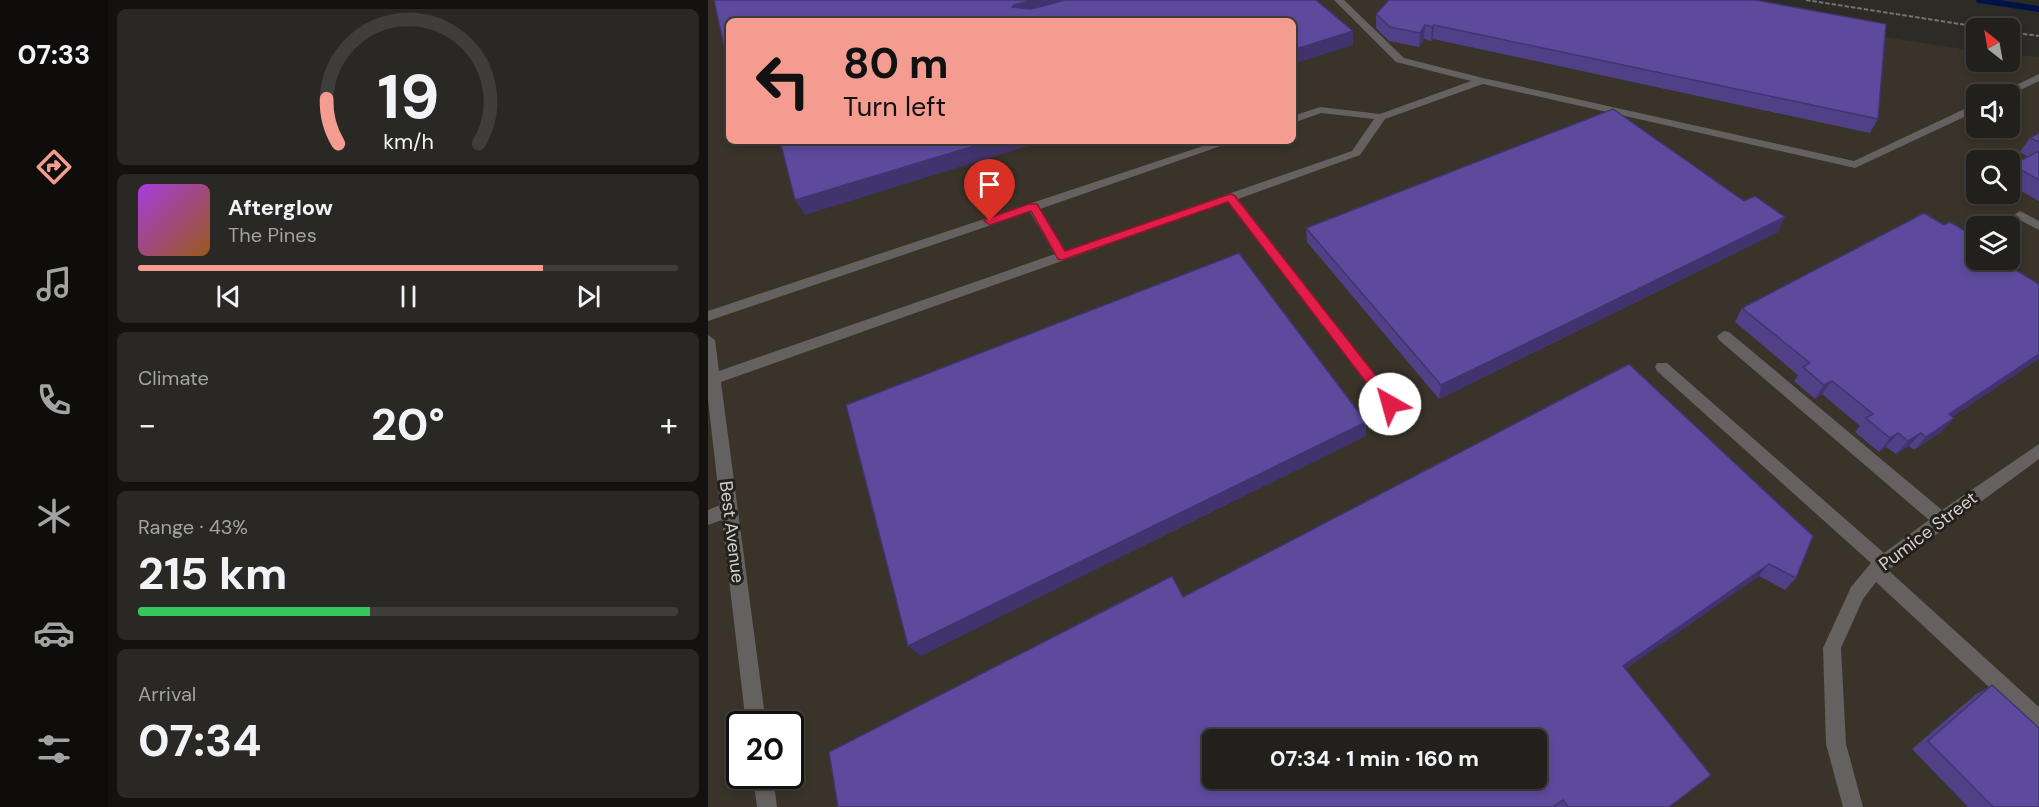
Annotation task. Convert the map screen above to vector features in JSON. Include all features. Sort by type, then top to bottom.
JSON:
[{"type":"street","points":[[1339,0],[1400,60],[1482,81],[1855,165],[1966,112]]},
{"type":"street","points":[[2020,86],[2039,77]]},
{"type":"street","points":[[1296,119],[1320,110],[1381,117],[1482,81]]},
{"type":"street","points":[[713,379],[1356,153],[1381,117]]},
{"type":"street","points":[[708,316],[1220,144]]},
{"type":"street","points":[[1230,197],[1390,404]]},
{"type":"street","points":[[1033,207],[1062,256]]},
{"type":"street","points":[[2019,215],[2039,226]]},
{"type":"street","points":[[1724,336],[1941,520]]},
{"type":"street","name":"Best Avenue","points":[[708,345],[713,379],[714,442],[729,509],[754,711]]},
{"type":"street","points":[[1662,367],[1879,567],[2039,720]]},
{"type":"street","name":"Pumice Street","points":[[1854,807],[1836,744],[1832,648],[1857,593],[1879,567],[2039,450]]},
{"type":"street","points":[[708,518],[729,509]]},
{"type":"street","points":[[764,789],[766,807]]},
{"type":"path","points":[[1806,0],[1966,25]]},
{"type":"path","points":[[2020,33],[2039,36]]},
{"type":"shaded area","points":[[708,0],[1725,0],[1883,37],[1966,49],[1966,72],[2020,72],[2020,55],[2039,57],[2039,807],[708,807]]},
{"type":"building","points":[[714,0],[1032,0],[1012,7],[1031,9],[1065,0],[1316,0],[1353,31],[1296,49],[1296,18],[726,18],[726,56]]},
{"type":"building","points":[[1389,0],[1755,0],[1886,24],[1878,119],[1434,25],[1432,27],[1425,25],[1420,33],[1390,27],[1376,14]]},
{"type":"building","points":[[1613,109],[1744,201],[1755,196],[1785,217],[1441,385],[1306,228]]},
{"type":"building","points":[[2039,133],[2039,142],[2030,138]]},
{"type":"building","points":[[781,144],[981,144],[795,200]]},
{"type":"building","points":[[2039,151],[2039,180],[2020,169],[2020,161]]},
{"type":"building","points":[[1924,213],[1944,225],[1950,222],[1966,231],[1966,270],[2016,270],[2039,284],[2039,354],[1949,414],[1954,418],[1926,437],[1921,433],[1908,441],[1898,433],[1890,438],[1866,418],[1873,414],[1832,381],[1824,385],[1803,367],[1810,363],[1742,308]]},
{"type":"building","points":[[1239,253],[1366,422],[908,646],[846,405]]},
{"type":"building","points":[[1629,364],[1813,536],[1796,578],[1769,564],[1623,666],[1711,775],[1669,807],[1568,807],[1563,800],[1553,807],[838,807],[829,752],[1172,576],[1183,597]]},
{"type":"building","points":[[1992,685],[2039,728],[2039,807],[1993,807],[1928,741]]},
{"type":"waterway","points":[[1979,0],[2039,9]]},
{"type":"route","points":[[990,221],[1033,207],[1062,256],[1230,197],[1390,404]]}]
